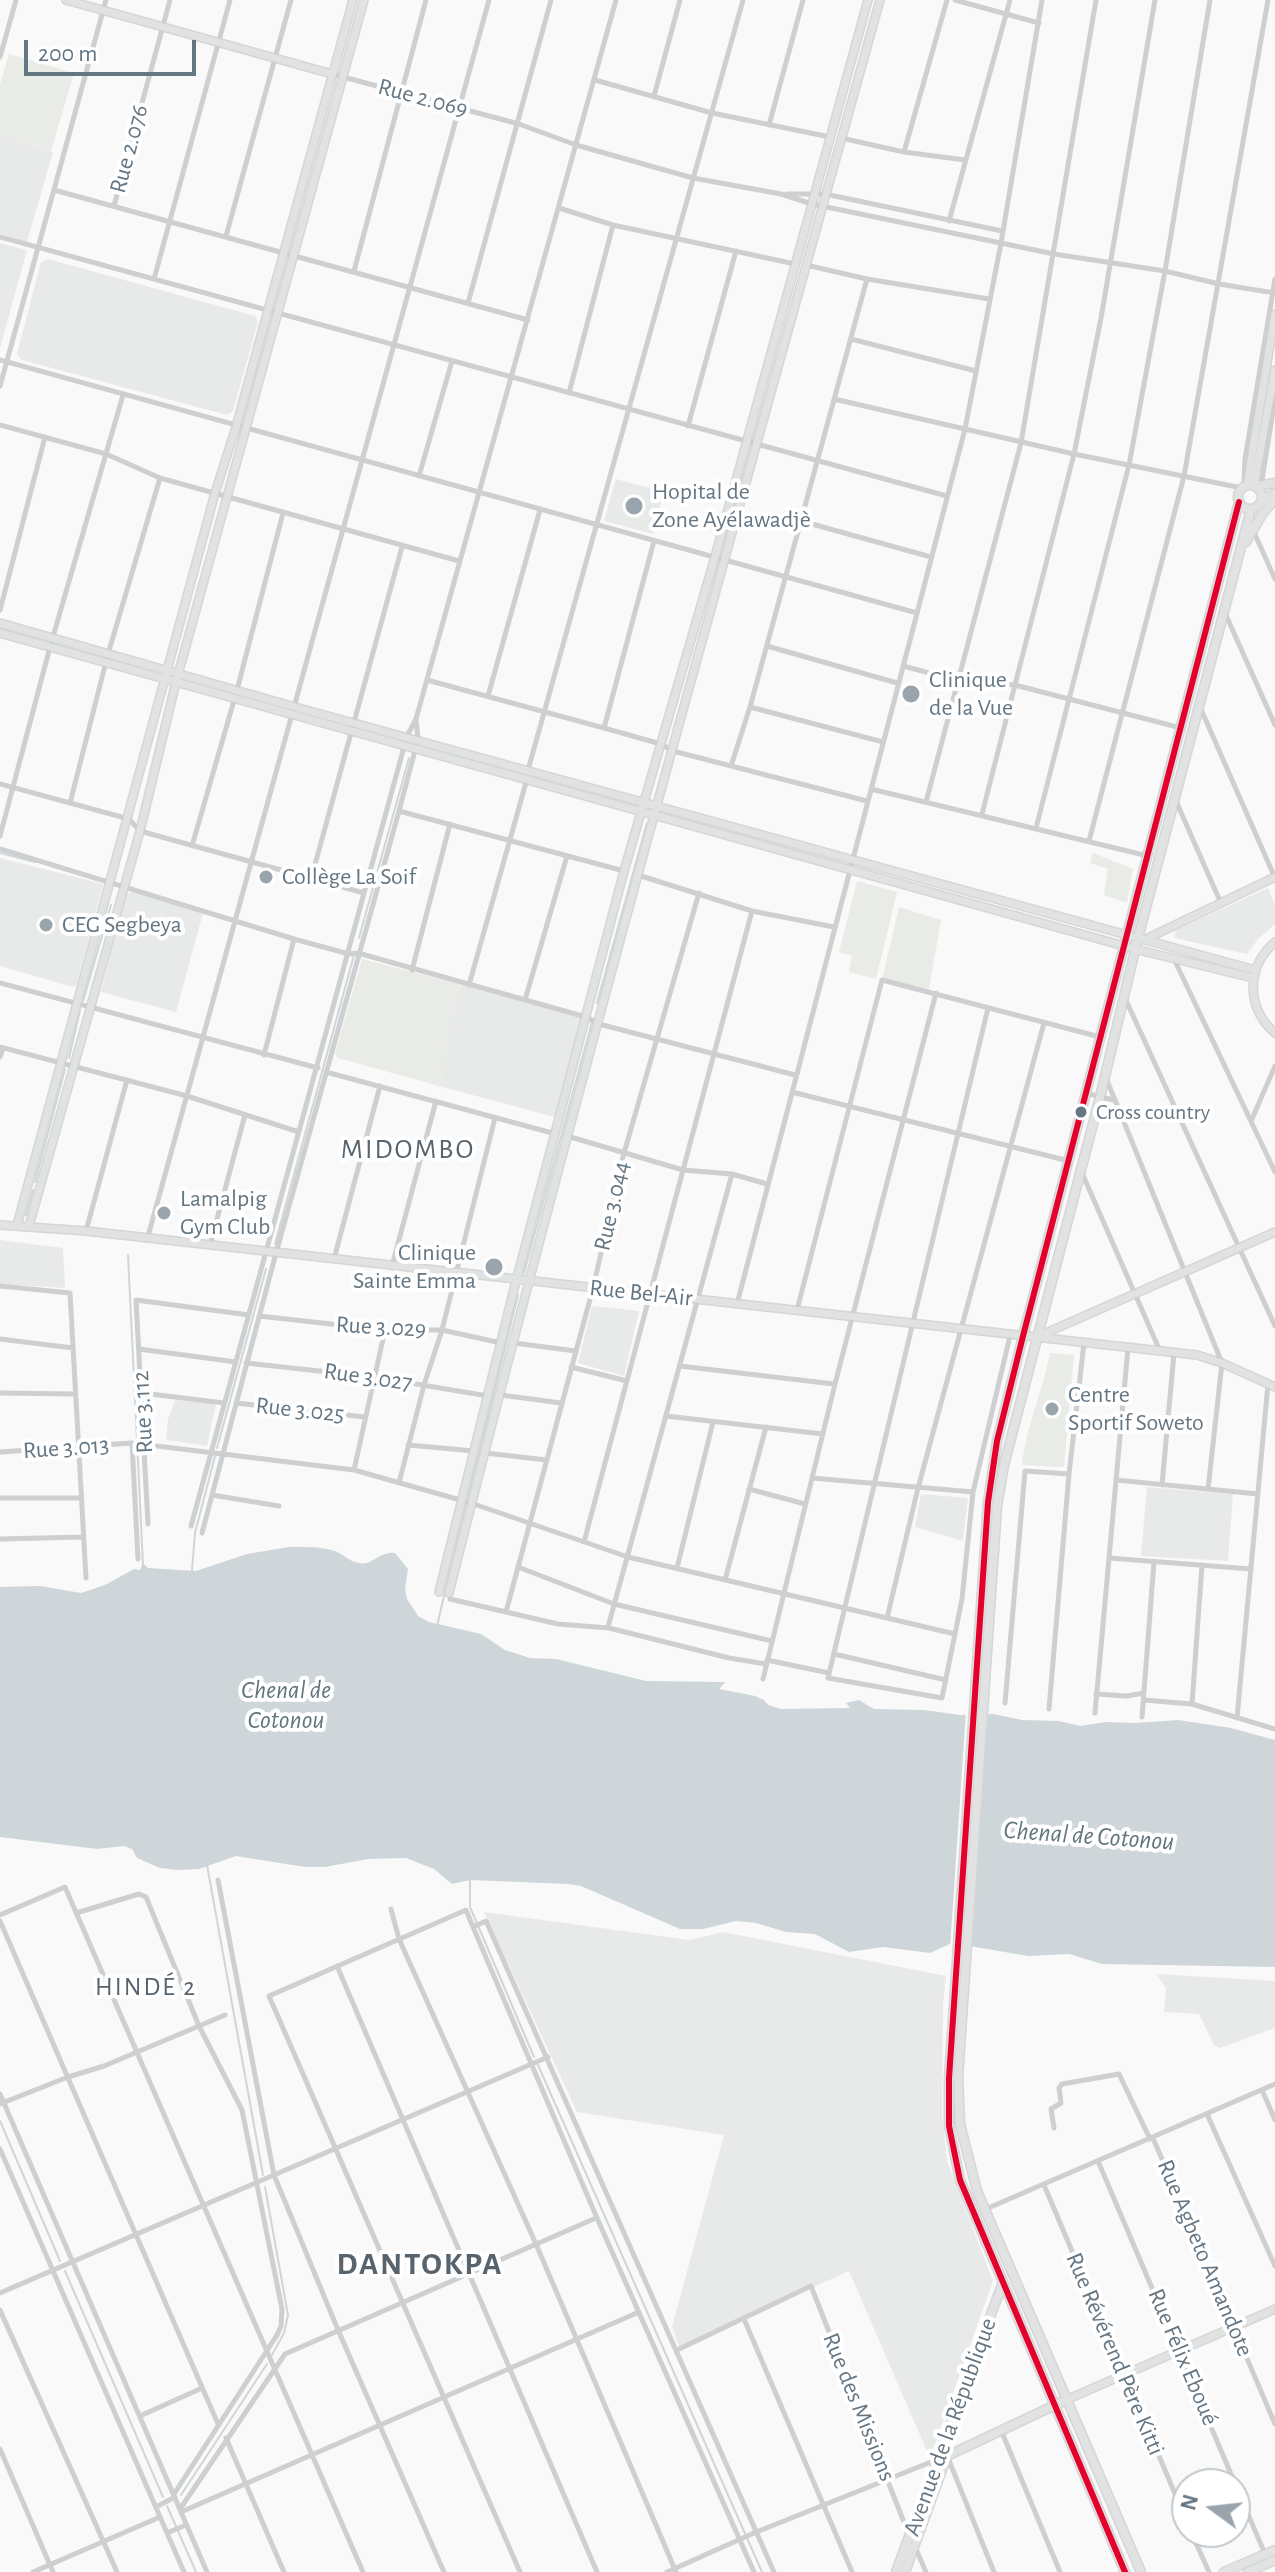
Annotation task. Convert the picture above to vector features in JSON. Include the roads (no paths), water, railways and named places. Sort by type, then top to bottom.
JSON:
[{"type":"main road","points":[[1125,2572],[960,2180],[952,2142],[948,2107],[979,1698],[990,1485],[1023,1336],[1239,502],[1238,494],[1251,486],[1275,483]]},
{"type":"main road","points":[[1251,486],[1262,491],[1262,500]]},
{"type":"main road","points":[[1239,502],[1251,509],[1275,493]]},
{"type":"main road","points":[[1236,565],[1253,529],[1275,499]]},
{"type":"main road","points":[[979,1698],[997,1506],[1009,1442],[1251,509]]},
{"type":"main road","points":[[958,2002],[959,2113],[970,2168],[1141,2572]]},
{"type":"main road","name":"Avenue de la République","points":[[896,2572],[1003,2282]]},
{"type":"main road","points":[[947,2456],[1068,2399]]},
{"type":"main road","name":"Avenue de la République","points":[[905,2572],[947,2456]]},
{"type":"main road","points":[[1248,2572],[1270,2559],[1275,2550]]},
{"type":"main road","points":[[1224,2572],[1270,2559]]},
{"type":"street","points":[[0,55],[16,0]]},
{"type":"street","name":"Rue 2.069","points":[[66,0],[460,107],[576,145],[693,178],[781,194]]},
{"type":"street","points":[[0,386],[3,361],[106,0]]},
{"type":"street","name":"Rue 2.076","points":[[114,206],[170,0]]},
{"type":"street","points":[[154,279],[230,0]]},
{"type":"street","points":[[226,236],[291,0]]},
{"type":"street","points":[[29,1226],[140,831],[176,682],[227,498],[268,310],[353,0]]},
{"type":"street","points":[[17,1225],[215,493],[241,428],[277,313],[364,0]]},
{"type":"street","points":[[354,271],[426,0]]},
{"type":"street","points":[[147,1240],[489,0]]},
{"type":"street","points":[[468,303],[551,0]]},
{"type":"street","points":[[202,1533],[259,1316],[299,1132],[407,736],[416,719],[616,0]]},
{"type":"street","points":[[654,96],[680,0]]},
{"type":"street","points":[[469,985],[743,0]]},
{"type":"street","points":[[769,125],[803,0]]},
{"type":"street","points":[[439,1592],[624,871],[715,557],[868,0]]},
{"type":"street","points":[[829,1673],[729,1658],[608,1627],[558,1624],[449,1596],[528,1281],[655,810],[880,0]]},
{"type":"street","points":[[904,152],[947,0]]},
{"type":"street","points":[[955,0],[1039,23]]},
{"type":"street","points":[[949,221],[1010,0]]},
{"type":"street","points":[[737,1304],[965,429],[1001,243],[1042,0]]},
{"type":"street","points":[[926,802],[1021,443],[1096,0]]},
{"type":"street","points":[[982,814],[1074,454],[1155,0]]},
{"type":"street","points":[[1036,828],[1129,465],[1210,0]]},
{"type":"street","points":[[1089,841],[1184,476],[1268,0]]},
{"type":"street","points":[[595,80],[712,113],[830,137]]},
{"type":"street","points":[[841,138],[904,152],[965,160]]},
{"type":"street","points":[[54,190],[528,320]]},
{"type":"street","points":[[781,194],[825,194],[1002,231]]},
{"type":"street","points":[[781,194],[812,204],[1054,254],[1110,261],[1274,292]]},
{"type":"street","points":[[559,208],[613,225],[795,264]]},
{"type":"street","points":[[569,393],[613,225]]},
{"type":"street","points":[[0,237],[947,496]]},
{"type":"street","points":[[688,426],[736,251]]},
{"type":"street","points":[[806,265],[867,279],[989,299]]},
{"type":"street","points":[[731,766],[750,707],[867,279]]},
{"type":"street","points":[[1251,486],[1245,459],[1275,279]]},
{"type":"street","points":[[1251,486],[1275,314]]},
{"type":"street","points":[[851,339],[976,371]]},
{"type":"street","points":[[3,361],[917,613]]},
{"type":"street","points":[[419,476],[452,361]]},
{"type":"street","points":[[1251,486],[1275,370]]},
{"type":"street","points":[[0,836],[51,643],[123,395]]},
{"type":"street","points":[[834,399],[1021,443],[1184,476],[1251,486]]},
{"type":"street","points":[[1251,486],[1275,399]]},
{"type":"street","points":[[0,425],[106,454],[160,478],[227,498],[459,561]]},
{"type":"street","points":[[0,610],[45,437]]},
{"type":"street","points":[[70,803],[160,478]]},
{"type":"street","points":[[488,696],[540,510]]},
{"type":"street","points":[[192,846],[283,513]]},
{"type":"street","points":[[801,521],[931,557]]},
{"type":"street","points":[[1253,529],[1275,579]]},
{"type":"street","points":[[604,728],[654,541]]},
{"type":"street","points":[[311,879],[402,547]]},
{"type":"street","points":[[1224,612],[1275,725]]},
{"type":"street","points":[[0,623],[51,643]]},
{"type":"street","points":[[0,633],[51,643],[166,674],[179,673],[294,711]]},
{"type":"street","points":[[767,646],[897,683]]},
{"type":"street","points":[[903,666],[956,680],[1015,685],[1181,728]]},
{"type":"street","points":[[166,674],[176,682],[234,699],[418,739],[642,812],[655,810],[852,859],[1124,939],[1135,949],[1254,974]]},
{"type":"street","points":[[427,680],[661,744],[673,751],[867,801]]},
{"type":"street","points":[[1141,939],[1275,877],[1200,706]]},
{"type":"street","points":[[750,707],[883,742]]},
{"type":"street","points":[[191,1526],[249,1315],[326,1072],[399,811],[418,739],[416,719]]},
{"type":"street","points":[[352,725],[405,746],[645,802],[655,810],[850,868],[1124,939],[1141,939],[1254,974]]},
{"type":"street","points":[[0,784],[129,819],[140,831],[364,893]]},
{"type":"street","points":[[871,789],[1148,856]]},
{"type":"street","points":[[1176,801],[1220,901]]},
{"type":"street","points":[[399,811],[624,871]]},
{"type":"street","points":[[412,970],[450,823]]},
{"type":"street","points":[[0,849],[294,939],[349,954],[358,953],[586,1017],[599,1024],[659,1037],[795,1075]]},
{"type":"street","points":[[525,1000],[567,856]]},
{"type":"street","points":[[638,875],[752,911],[835,927]]},
{"type":"street","name":"Rue 3.044","points":[[506,1612],[593,1288],[624,1153],[699,893]]},
{"type":"street","points":[[584,1542],[752,911]]},
{"type":"street","points":[[264,1055],[294,939]]},
{"type":"street","points":[[1275,942],[1262,956],[1254,974],[1256,1008],[1275,1033]]},
{"type":"street","points":[[1174,958],[1275,1172]]},
{"type":"street","points":[[797,1310],[882,980],[1100,1037]]},
{"type":"street","points":[[0,983],[318,1068]]},
{"type":"street","points":[[763,1679],[936,993]]},
{"type":"street","points":[[1124,995],[1275,1326]]},
{"type":"street","points":[[988,1008],[828,1678],[942,1698],[962,1599],[973,1492],[1010,1336]]},
{"type":"street","points":[[887,1618],[959,1331],[1044,1023]]},
{"type":"street","points":[[0,1057],[1,1047],[187,1096],[299,1132]]},
{"type":"street","points":[[1252,1119],[1275,1066]]},
{"type":"street","points":[[326,1072],[557,1134]]},
{"type":"street","points":[[1105,1076],[1222,1363],[1208,1489]]},
{"type":"street","points":[[86,1231],[127,1080]]},
{"type":"street","points":[[334,1259],[380,1086]]},
{"type":"street","points":[[792,1092],[1069,1161]]},
{"type":"street","points":[[1086,1093],[1114,1100]]},
{"type":"street","points":[[392,1266],[436,1101]]},
{"type":"street","points":[[210,1245],[245,1115]]},
{"type":"street","points":[[399,1483],[424,1385],[442,1330],[495,1118]]},
{"type":"street","points":[[567,1136],[683,1170],[732,1174],[767,1184]]},
{"type":"street","points":[[1081,1170],[1161,1352]]},
{"type":"street","points":[[608,1627],[700,1300],[732,1174]]},
{"type":"street","name":"Rue Bel-Air","points":[[0,1225],[86,1231],[1204,1356],[1272,1386]]},
{"type":"street","points":[[1037,1337],[1275,1232]]},
{"type":"street","points":[[0,1286],[70,1293],[86,1578]]},
{"type":"street","name":"Rue 3.112","points":[[148,1524],[136,1300],[249,1315]]},
{"type":"street","name":"Rue 3.029","points":[[259,1316],[385,1330],[442,1330],[502,1344]]},
{"type":"street","points":[[354,1470],[385,1330]]},
{"type":"street","points":[[0,1339],[73,1348]]},
{"type":"street","points":[[1049,1709],[1069,1474],[1085,1342]]},
{"type":"street","points":[[514,1343],[576,1351]]},
{"type":"street","points":[[1095,1713],[1128,1348]]},
{"type":"street","points":[[139,1349],[236,1362]]},
{"type":"street","points":[[1162,1485],[1174,1353]]},
{"type":"street","name":"Rue 3.027","points":[[246,1363],[374,1377],[488,1396]]},
{"type":"street","points":[[680,1366],[835,1384]]},
{"type":"street","points":[[571,1367],[627,1381]]},
{"type":"street","points":[[1237,1718],[1258,1494],[1272,1386]]},
{"type":"street","points":[[0,1393],[76,1394]]},
{"type":"street","name":"Rue 3.025","points":[[142,1393],[225,1403]]},
{"type":"street","points":[[501,1395],[561,1403]]},
{"type":"street","name":"Rue 3.025","points":[[236,1403],[365,1417]]},
{"type":"street","points":[[666,1416],[823,1434]]},
{"type":"street","points":[[677,1568],[713,1421]]},
{"type":"street","points":[[725,1580],[766,1427]]},
{"type":"street","name":"Rue 3.112","points":[[132,1443],[138,1559]]},
{"type":"street","name":"Rue 3.013","points":[[0,1452],[132,1443],[354,1470],[471,1503],[628,1557],[955,1634]]},
{"type":"street","points":[[408,1445],[474,1451]]},
{"type":"street","points":[[485,1453],[547,1460]]},
{"type":"street","points":[[1005,1703],[1025,1471],[1069,1474]]},
{"type":"street","points":[[812,1478],[973,1492]]},
{"type":"street","points":[[1116,1480],[1258,1494]]},
{"type":"street","points":[[749,1489],[805,1504]]},
{"type":"street","points":[[212,1495],[279,1506]]},
{"type":"street","points":[[0,1498],[81,1498]]},
{"type":"street","points":[[0,1539],[83,1537]]},
{"type":"street","points":[[1109,1558],[1251,1569]]},
{"type":"street","points":[[1142,1717],[1154,1562]]},
{"type":"street","points":[[1192,1704],[1202,1565]]},
{"type":"street","points":[[518,1567],[614,1604],[772,1641]]},
{"type":"street","points":[[834,1654],[946,1680]]},
{"type":"street","points":[[1096,1694],[1144,1696],[1192,1704],[1275,1729]]},
{"type":"street","points":[[218,1880],[274,2175],[444,2572]]},
{"type":"street","points":[[218,2425],[0,1918],[65,1887],[363,2572]]},
{"type":"street","points":[[76,1913],[139,1894],[146,1897],[199,2026],[242,2110],[282,2309],[281,2326],[266,2352],[173,2497],[158,2506]]},
{"type":"street","points":[[391,1909],[399,1939],[469,2091],[676,2570]]},
{"type":"street","points":[[520,2572],[269,1996],[466,1910],[597,2218],[754,2572]]},
{"type":"street","points":[[473,1927],[486,1921],[774,2572]]},
{"type":"street","points":[[337,1966],[597,2572]]},
{"type":"street","points":[[2,2103],[225,2015]]},
{"type":"street","points":[[0,2293],[548,2057]]},
{"type":"street","name":"Rue Agbeto Amandote","points":[[1054,2128],[1051,2109],[1061,2103],[1059,2088],[1062,2084],[1122,2076],[1152,2138],[1275,2424]]},
{"type":"street","points":[[985,2209],[1275,2084]]},
{"type":"street","points":[[1262,2090],[1275,2120]]},
{"type":"street","points":[[0,2094],[70,2263],[207,2572]]},
{"type":"street","points":[[1207,2114],[1275,2266]]},
{"type":"street","points":[[0,2149],[55,2269],[158,2506],[160,2517],[170,2533],[184,2572]]},
{"type":"street","name":"Rue Félix Eboué","points":[[1098,2161],[1273,2572]]},
{"type":"street","name":"Rue Révérend Père Kitti","points":[[1044,2185],[1171,2485]]},
{"type":"street","points":[[181,2510],[273,2367],[289,2351],[597,2218]]},
{"type":"street","name":"Rue des Missions","points":[[744,2319],[811,2286],[926,2572]]},
{"type":"street","points":[[1068,2399],[1275,2309]]},
{"type":"street","points":[[0,2310],[117,2572]]},
{"type":"street","points":[[181,2510],[639,2312]]},
{"type":"street","points":[[677,2350],[744,2319],[852,2572]]},
{"type":"street","points":[[140,2416],[202,2388]]},
{"type":"street","points":[[1001,2430],[1060,2572]]},
{"type":"street","points":[[226,2438],[284,2572]]},
{"type":"street","points":[[0,2449],[53,2572]]},
{"type":"street","points":[[667,2572],[947,2456],[994,2572]]},
{"type":"street","points":[[33,2572],[160,2517]]},
{"type":"street","points":[[170,2533],[184,2525]]},
{"type":"street","points":[[1198,2548],[1209,2572]]},
{"type":"water","name":"Chenal de Cotonou","points":[[289,1547],[329,1549],[359,1563],[395,1553],[408,1569],[407,1599],[418,1616],[429,1622],[481,1634],[505,1650],[530,1658],[556,1659],[646,1681],[725,1682],[719,1689],[755,1696],[781,1709],[850,1708],[846,1703],[859,1700],[874,1709],[993,1714],[1080,1726],[1106,1722],[1178,1720],[1231,1728],[1275,1740],[1275,1967],[1102,1964],[1069,1954],[1028,1956],[952,1943],[930,1953],[883,1947],[849,1952],[815,1934],[786,1932],[756,1923],[736,1921],[703,1929],[680,1929],[581,1886],[470,1880],[452,1884],[434,1869],[406,1858],[305,1867],[236,1856],[199,1869],[178,1870],[160,1868],[137,1858],[132,1849],[124,1846],[97,1849],[0,1837],[0,1587],[40,1586],[81,1593],[105,1585],[134,1569],[140,1570],[143,1563],[148,1568],[196,1571],[247,1554]]},
{"type":"waterway","points":[[359,938],[409,758]]},
{"type":"waterway","points":[[597,1003],[647,823]]},
{"type":"waterway","points":[[0,853],[35,862]]},
{"type":"waterway","points":[[83,1001],[111,905]]},
{"type":"waterway","points":[[275,1244],[354,955]]},
{"type":"waterway","points":[[69,1058],[80,1010]]},
{"type":"waterway","points":[[524,1273],[592,1022]]},
{"type":"waterway","points":[[35,1182],[65,1069]]},
{"type":"waterway","points":[[26,1215],[33,1190]]},
{"type":"waterway","points":[[128,1255],[143,1565]]},
{"type":"waterway","points":[[217,1448],[266,1269]]},
{"type":"waterway","points":[[468,1497],[518,1295]]},
{"type":"waterway","points":[[192,1570],[195,1533],[215,1456]]},
{"type":"waterway","points":[[437,1626],[465,1506]]},
{"type":"waterway","points":[[207,1865],[263,2175]]},
{"type":"waterway","points":[[470,1880],[470,1907],[534,2057]]},
{"type":"waterway","points":[[538,2065],[762,2572]]},
{"type":"waterway","points":[[0,2121],[60,2261]]},
{"type":"waterway","points":[[265,2187],[288,2315],[284,2333],[272,2355]]},
{"type":"waterway","points":[[65,2271],[163,2497]]},
{"type":"waterway","points":[[181,2495],[267,2364]]},
{"type":"waterway","points":[[167,2506],[196,2572]]},
{"type":"place","name":"Hopital de Zone Ayélawadjè","points":[[634,506]]},
{"type":"place","name":"Clinique de la Vue","points":[[911,694]]},
{"type":"place","name":"Collège La Soif","points":[[266,877]]},
{"type":"place","name":"CEG Segbeya","points":[[46,925]]},
{"type":"place","name":"Cross country","points":[[1081,1112]]},
{"type":"place","name":"Lamalpig Gym Club","points":[[164,1213]]},
{"type":"place","name":"Clinique Sainte Emma","points":[[494,1267]]},
{"type":"place","name":"Centre Sportif Soweto","points":[[1052,1409]]},
{"type":"district","name":"MIDOMBO","points":[[408,1150]]},
{"type":"district","name":"HINDÉ 2","points":[[146,1987]]},
{"type":"district","name":"DANTOKPA","points":[[420,2264]]}]
